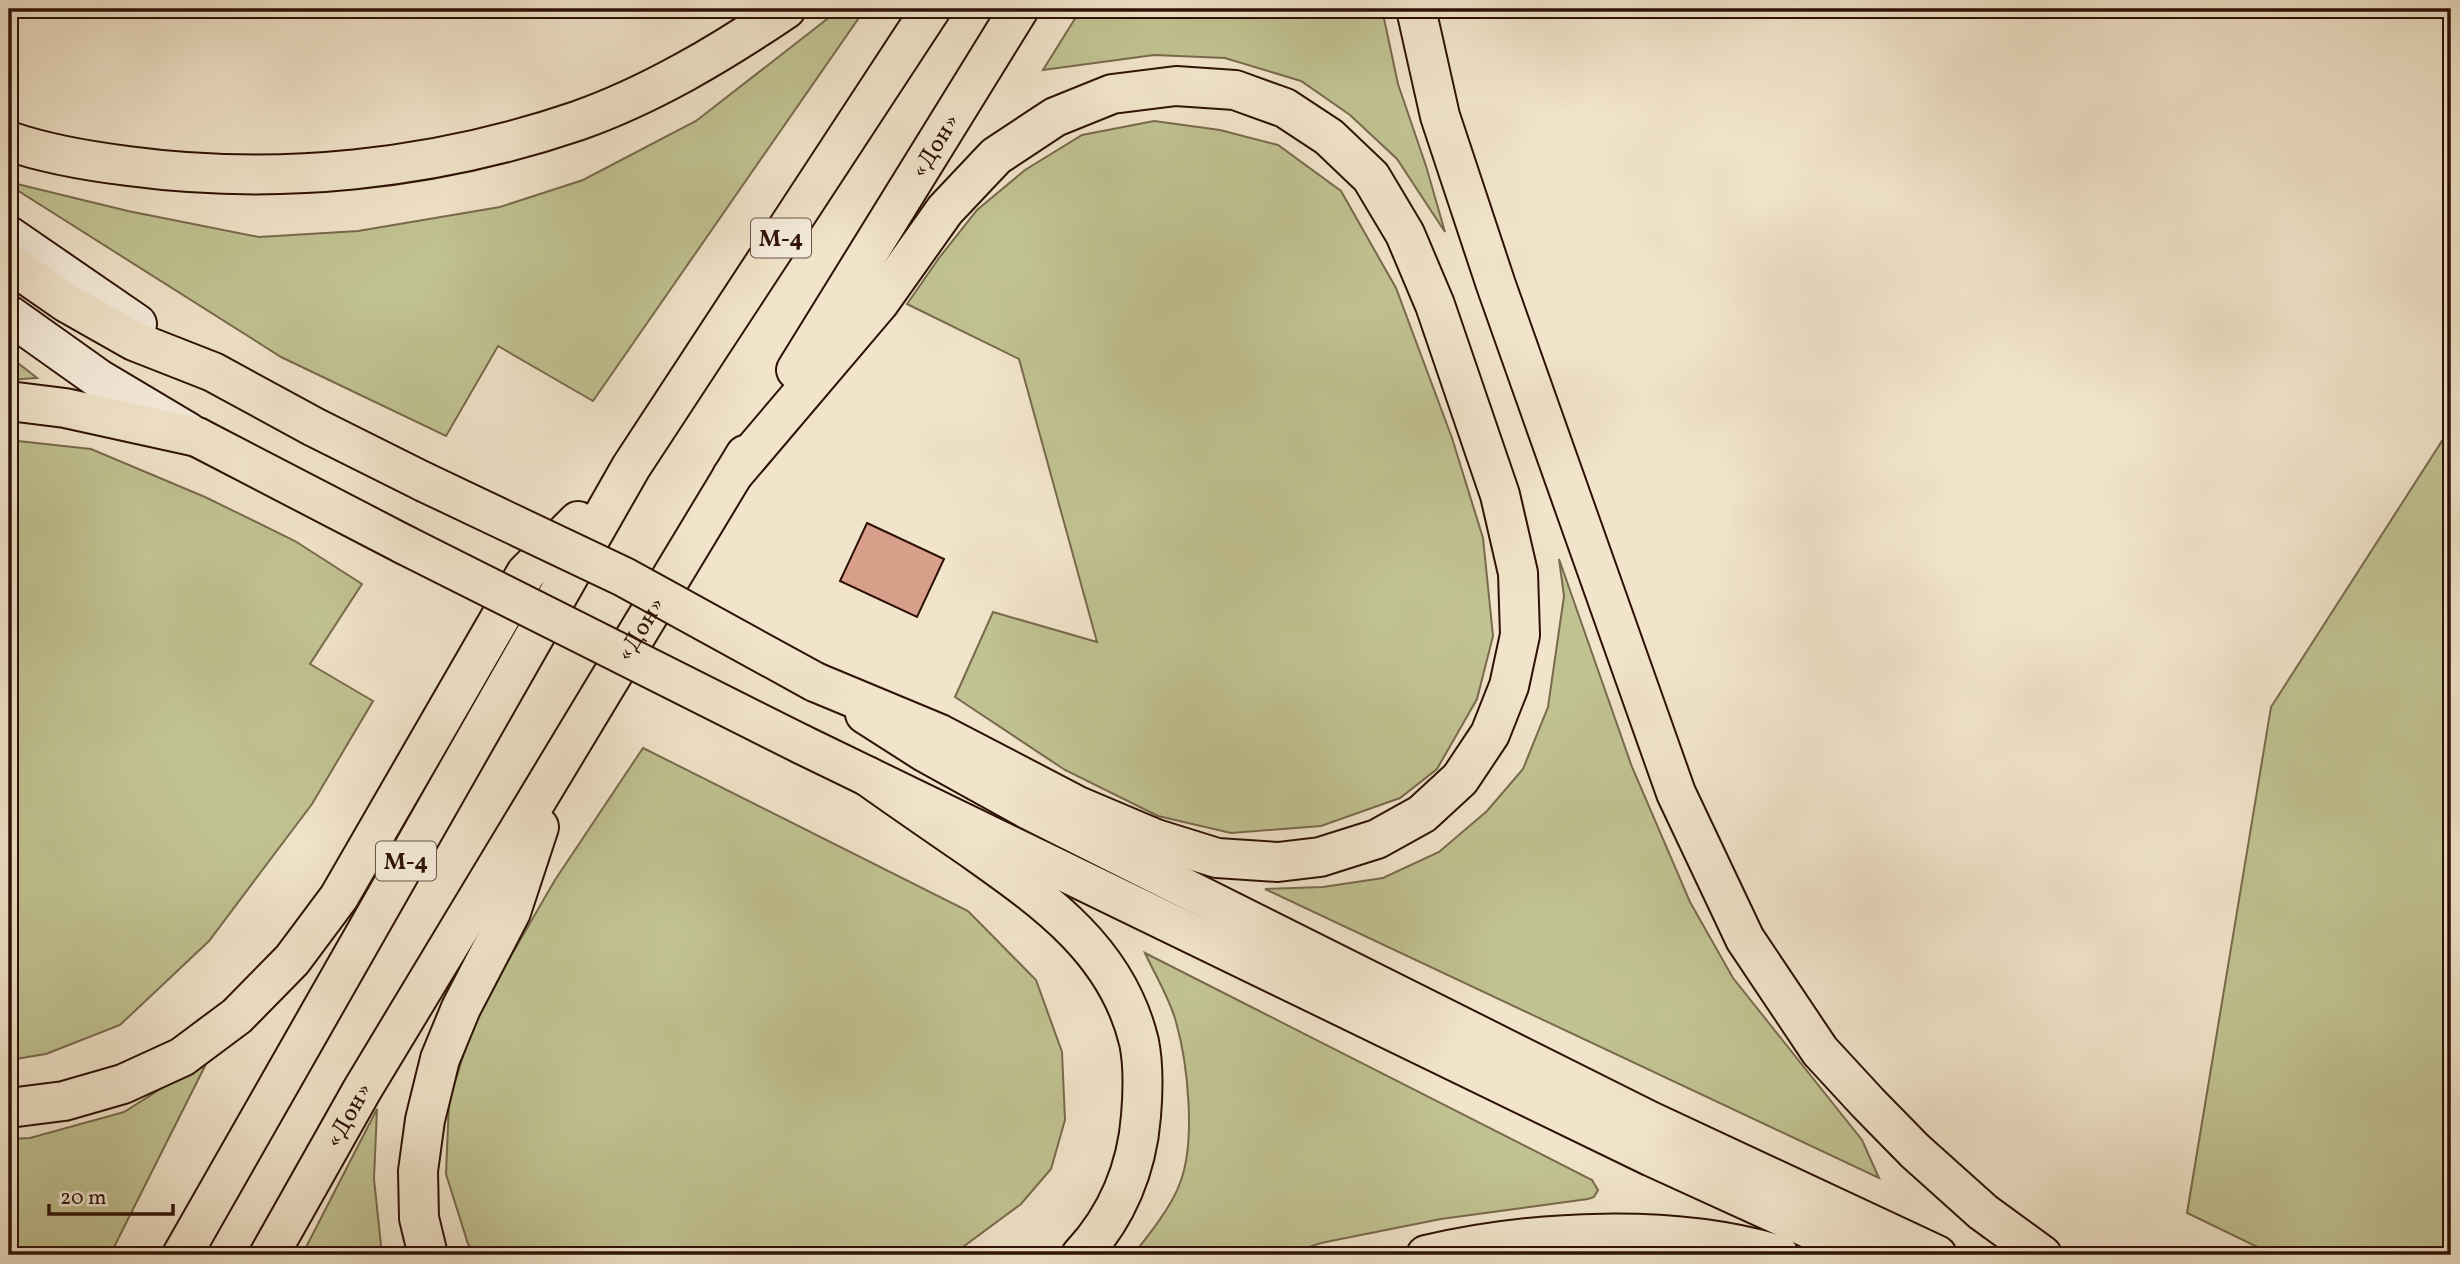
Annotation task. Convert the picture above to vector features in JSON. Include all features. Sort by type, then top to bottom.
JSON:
[{"type":"main road","points":[[9,141],[96,162],[178,173],[260,175],[338,172],[424,160],[502,144],[578,120],[658,86],[734,44],[786,9]]},
{"type":"main road","name":"М-4","points":[[183,1255],[631,467],[931,9]]},
{"type":"main road","name":"«Дон»","points":[[269,1255],[362,1090],[732,476],[1019,9]]},
{"type":"main road","points":[[1416,9],[1440,116],[1666,767],[1681,805],[1745,939],[1819,1051],[1860,1095],[1915,1151],[1983,1212],[2042,1255]]},
{"type":"main road","points":[[732,476],[878,303],[945,210],[996,156],[1055,117],[1112,94],[1176,86],[1235,90],[1285,108],[1329,137],[1371,177],[1405,234],[1435,305],[1500,495],[1518,573],[1520,635],[1509,686],[1490,734],[1460,779],[1422,814],[1377,839],[1320,857],[1278,862],[1217,858],[1156,839],[1078,806],[940,734],[816,682]]},
{"type":"main road","points":[[9,236],[99,300],[213,372],[424,482],[624,577],[816,682],[926,753],[1027,809],[1650,1121],[1937,1255]]},
{"type":"main road","points":[[9,263],[67,303],[134,341],[213,372]]},
{"type":"main road","points":[[9,315],[99,379],[197,437],[405,545],[801,744],[1017,846],[1652,1157],[1867,1255]]},
{"type":"main road","points":[[9,401],[65,408],[197,437]]},
{"type":"main road","points":[[9,1108],[64,1101],[100,1091],[123,1084],[182,1057],[237,1016],[292,960],[339,897],[526,573],[631,467]]},
{"type":"main road","points":[[428,1255],[419,1218],[418,1171],[425,1120],[440,1059],[461,1008],[512,912],[561,762]]},
{"type":"main road","points":[[867,776],[1019,883],[1070,923],[1101,959],[1123,999],[1139,1042],[1143,1087],[1139,1142],[1125,1188],[1096,1240],[1081,1255]]},
{"type":"main road","points":[[1426,1255],[1528,1239],[1606,1235],[1683,1235],[1751,1247],[1779,1255]]},
{"type":"green space","points":[[840,9],[865,9],[593,401],[498,346],[446,436],[281,357],[9,185],[9,182],[128,211],[259,237],[358,231],[500,207],[583,180],[696,121]]},
{"type":"green space","points":[[1081,9],[1382,9],[1398,84],[1445,232],[1397,159],[1350,115],[1301,81],[1225,58],[1154,55],[1043,70]]},
{"type":"green space","points":[[1154,121],[1220,130],[1278,145],[1341,191],[1396,288],[1452,438],[1483,538],[1493,636],[1477,699],[1437,769],[1400,798],[1321,826],[1231,833],[1158,816],[1065,770],[955,697],[993,612],[1097,642],[1019,359],[907,304],[977,210],[1025,170],[1082,135]]},
{"type":"green space","points":[[9,356],[37,378],[9,380]]},
{"type":"green space","points":[[2451,427],[2451,1255],[2274,1255],[2187,1213],[2271,707]]},
{"type":"green space","points":[[9,440],[91,449],[205,497],[295,541],[362,584],[310,664],[373,701],[312,804],[209,941],[120,1025],[46,1054],[9,1060]]},
{"type":"green space","points":[[1559,559],[1632,767],[1690,902],[1733,978],[1862,1140],[1879,1178],[1265,889],[1323,887],[1383,878],[1439,852],[1487,811],[1523,769],[1548,707],[1564,596]]},
{"type":"green space","points":[[643,748],[968,911],[1036,980],[1062,1052],[1065,1120],[1051,1169],[1021,1204],[952,1255],[478,1255],[468,1244],[446,1174],[449,1101],[475,1018],[555,880]]},
{"type":"green space","points":[[1145,953],[1592,1180],[1598,1190],[1594,1197],[1588,1199],[1441,1219],[1321,1243],[1286,1255],[1133,1255],[1159,1220],[1180,1183],[1185,1166],[1189,1125],[1187,1081],[1176,1022]]},
{"type":"green space","points":[[209,1058],[110,1255],[9,1255],[9,1139],[30,1138],[124,1112]]},
{"type":"green space","points":[[377,1109],[374,1179],[382,1255],[302,1255]]},
{"type":"building","points":[[867,523],[944,559],[917,617],[840,581]]}]
